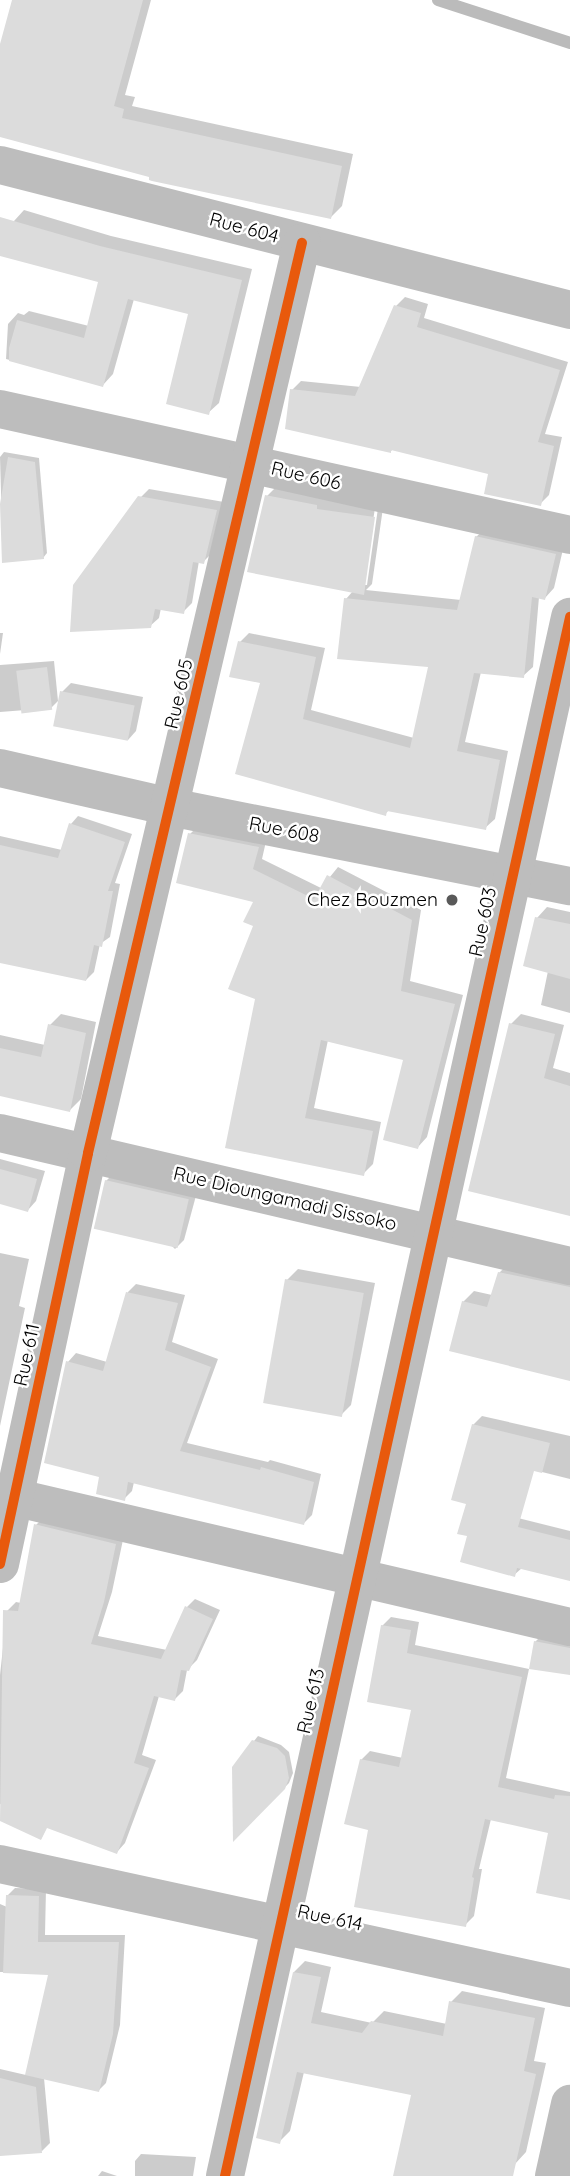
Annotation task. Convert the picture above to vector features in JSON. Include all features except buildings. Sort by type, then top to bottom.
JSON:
[{"type":"street","name":"Rue 604","points":[[0,164],[570,310]]},
{"type":"street","name":"Rue 605","points":[[88,1153],[302,243]]},
{"type":"street","name":"Rue 606","points":[[0,408],[570,535]]},
{"type":"street","name":"Rue 603","points":[[432,1234],[570,617]]},
{"type":"street","name":"Rue 608","points":[[0,768],[170,807],[570,886]]},
{"type":"street","name":"Rue Dioungamadi Sissoko","points":[[0,1133],[570,1266]]},
{"type":"street","name":"Rue 611","points":[[0,1564],[7,1496],[88,1153]]},
{"type":"street","name":"Rue 613","points":[[225,2176],[432,1234]]},
{"type":"street","points":[[7,1496],[570,1627]]},
{"type":"street","name":"Rue 614","points":[[0,1864],[570,1988]]},
{"type":"street","points":[[554,2176],[570,2104]]},
{"type":"waterway","points":[[438,0],[570,43]]},
{"type":"cycle path","points":[[0,1564],[88,1153],[302,243]]},
{"type":"cycle path","points":[[225,2176],[570,617]]},
{"type":"place","name":"Chez Bouzmen","points":[[452,900]]}]
